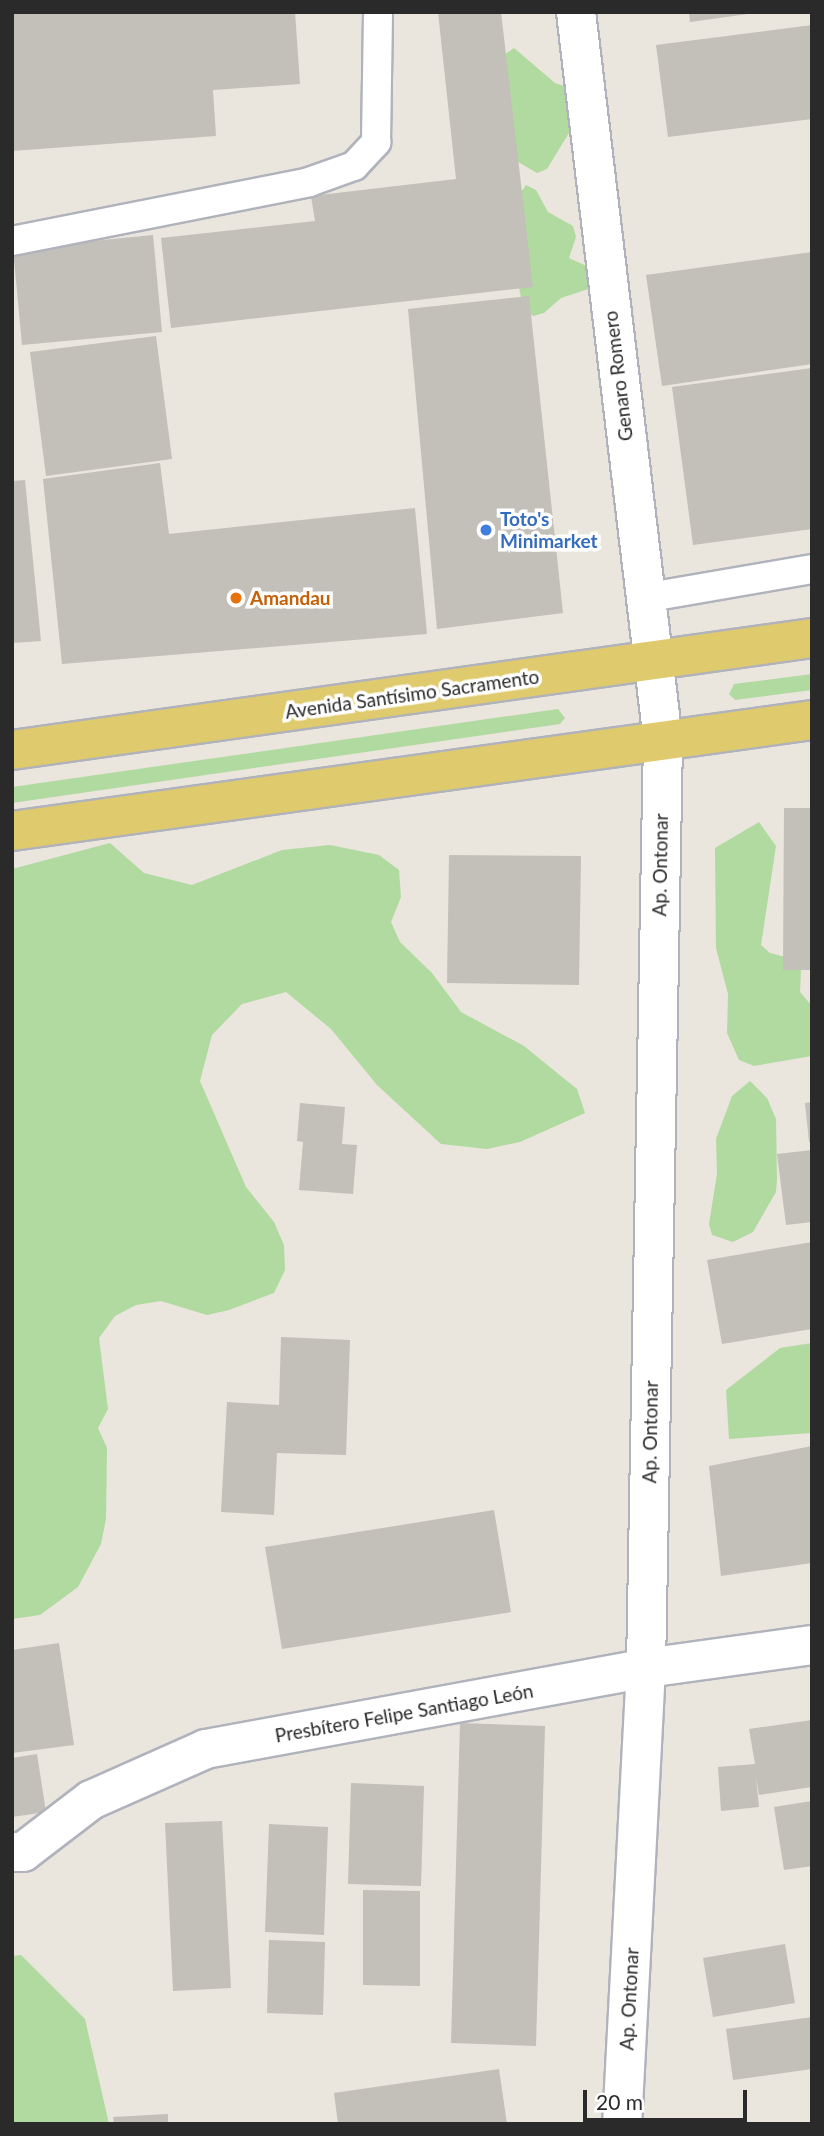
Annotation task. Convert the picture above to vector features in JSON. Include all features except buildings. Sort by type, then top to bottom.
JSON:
[{"type":"main road","name":"Avenida Santísimo Sacramento","points":[[12,750],[812,638]]},
{"type":"main road","points":[[12,831],[812,720]]},
{"type":"street","name":"Genaro Romero","points":[[576,12],[663,740]]},
{"type":"street","name":"Ap. Ontonar","points":[[622,2124],[646,1668],[663,740]]},
{"type":"street","name":"Presbítero Felipe Santiago León","points":[[18,1852],[91,1800],[206,1749],[646,1668],[812,1645]]},
{"type":"lane","points":[[12,240],[309,183],[354,166],[376,142],[378,12]]},
{"type":"lane","points":[[644,598],[812,569]]},
{"type":"green space","points":[[514,48],[555,83],[576,90],[575,123],[547,169],[537,173],[513,159],[504,55]]},
{"type":"green space","points":[[526,185],[536,190],[548,212],[573,226],[576,237],[569,258],[591,268],[588,289],[561,298],[544,313],[533,316],[523,308],[516,271],[513,204]]},
{"type":"green space","points":[[812,674],[812,690],[735,700],[729,694],[734,684]]},
{"type":"green space","points":[[558,709],[565,718],[560,724],[12,803],[12,787]]},
{"type":"green space","points":[[759,822],[776,846],[761,945],[770,953],[793,959],[801,969],[800,992],[812,1006],[812,1056],[754,1066],[739,1060],[727,1033],[728,994],[716,948],[715,848]]},
{"type":"green space","points":[[110,843],[144,873],[192,885],[282,850],[330,845],[379,855],[399,870],[401,897],[391,922],[400,942],[432,973],[461,1012],[524,1046],[577,1089],[585,1113],[520,1142],[487,1149],[441,1144],[377,1085],[331,1029],[286,992],[242,1004],[212,1035],[200,1081],[246,1187],[274,1222],[284,1245],[285,1270],[274,1293],[229,1310],[207,1315],[161,1301],[136,1305],[115,1316],[99,1338],[108,1409],[98,1428],[107,1448],[106,1519],[101,1544],[78,1587],[40,1615],[12,1619],[12,869]]},
{"type":"green space","points":[[750,1081],[767,1098],[776,1119],[776,1192],[753,1232],[733,1242],[712,1235],[709,1224],[717,1174],[716,1139],[732,1096]]},
{"type":"green space","points":[[812,1343],[812,1433],[729,1439],[726,1390],[780,1348]]},
{"type":"green space","points":[[21,1955],[85,2019],[109,2124],[12,2124],[12,1956]]},
{"type":"place","name":"Toto's Minimarket","points":[[486,530]]},
{"type":"place","name":"Amandau","points":[[236,598]]}]
